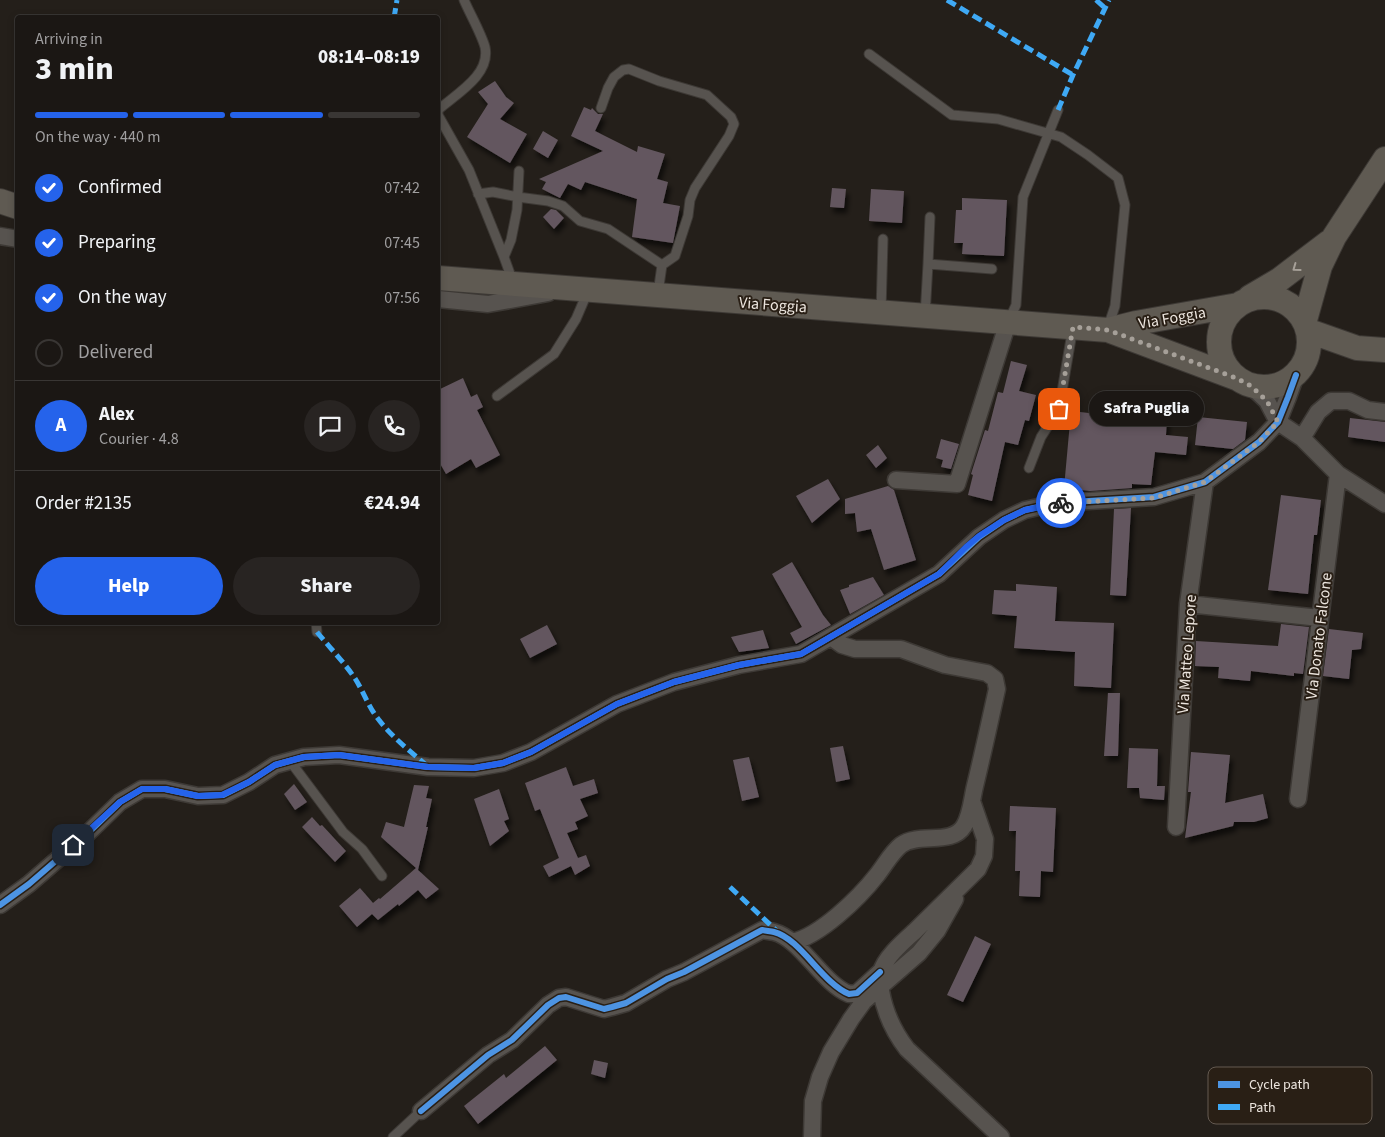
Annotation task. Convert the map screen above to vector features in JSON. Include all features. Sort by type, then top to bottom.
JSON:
[{"type":"main road","points":[[1299,371],[1308,355],[1310,343],[1307,326],[1320,266],[1334,237],[1385,159]]},
{"type":"main road","points":[[0,201],[15,206]]},
{"type":"main road","points":[[1242,302],[1285,275],[1334,237]]},
{"type":"main road","name":"Via Foggia","points":[[440,297],[514,285],[1108,330],[1262,388],[1286,382],[1299,371],[1332,354],[1357,348],[1385,350]]},
{"type":"main road","name":"Via Foggia","points":[[1108,330],[1242,302],[1259,296],[1273,297],[1286,301],[1297,309],[1307,326],[1357,348]]},
{"type":"main road","name":"Via Foggia","points":[[1242,302],[1228,314],[1221,327],[1219,341],[1220,355],[1226,367],[1243,382]]},
{"type":"street","points":[[0,236],[15,238]]},
{"type":"street","points":[[440,297],[488,304],[579,290]]},
{"type":"street","points":[[896,480],[957,484],[1008,322]]},
{"type":"street","points":[[0,905],[29,884],[120,802],[142,789],[165,789],[198,796],[222,795],[249,782],[275,765],[304,757],[339,755],[428,767],[474,768],[503,763],[531,752],[617,704],[674,682],[739,665],[801,654],[939,574],[979,536],[1004,520],[1025,510],[1056,503],[1154,498],[1205,482],[1259,442],[1278,422],[1299,371]]},
{"type":"street","points":[[1243,382],[1267,401],[1278,422],[1302,438],[1338,474],[1385,504]]},
{"type":"street","points":[[1302,438],[1318,412],[1331,402],[1348,402],[1368,410],[1385,412]]},
{"type":"street","name":"Via Donato Falcone","points":[[1298,799],[1338,474]]},
{"type":"street","name":"Via Matteo Lepore","points":[[1176,826],[1188,604],[1205,482]]},
{"type":"street","points":[[1188,604],[1320,618]]},
{"type":"street","points":[[792,942],[801,940],[820,929],[851,904],[867,889],[892,854],[902,845],[912,840],[957,834],[963,828],[972,802],[997,689],[995,679],[988,674],[945,665],[901,649],[855,649],[842,645],[831,637]]},
{"type":"street","points":[[812,1137],[813,1101],[820,1077],[831,1052],[880,979],[886,963],[900,945],[978,869],[984,856],[985,839],[972,802]]},
{"type":"street","points":[[422,1111],[488,1055],[512,1040],[548,1005],[559,998],[566,996],[604,1009],[626,1003],[667,979],[684,972],[762,930],[774,932],[792,942],[836,987],[849,994],[857,993],[880,979]]},
{"type":"street","points":[[880,979],[884,1007],[896,1036],[907,1049],[1001,1137]]},
{"type":"lane","points":[[440,108],[477,77],[486,53],[484,44],[464,0]]},
{"type":"lane","points":[[869,54],[952,116],[998,119],[1049,132],[1062,137],[1118,178],[1125,205],[1116,306],[1108,330]]},
{"type":"lane","points":[[600,108],[614,77],[622,70],[629,69],[659,81],[706,95],[731,117],[734,124],[729,136],[695,188],[675,256],[662,264]]},
{"type":"lane","points":[[1008,322],[1016,306],[1023,197],[1058,110]]},
{"type":"lane","points":[[440,119],[469,170],[514,285]]},
{"type":"lane","points":[[504,257],[511,240],[518,210],[519,172]]},
{"type":"lane","points":[[478,194],[493,192],[548,201],[563,206],[580,220],[608,229],[662,264]]},
{"type":"lane","points":[[926,316],[930,217]]},
{"type":"lane","points":[[881,313],[883,240]]},
{"type":"lane","points":[[658,296],[662,264]]},
{"type":"lane","points":[[928,264],[992,269]]},
{"type":"lane","points":[[497,396],[554,354],[576,320],[579,290]]},
{"type":"lane","points":[[1029,468],[1041,437],[1059,409],[1073,327]]},
{"type":"lane","points":[[290,761],[343,832],[362,849],[382,876]]},
{"type":"lane","points":[[393,1137],[422,1111]]},
{"type":"building","points":[[495,81],[506,97],[514,103],[500,119],[527,134],[510,163],[467,137],[488,104],[478,92]]},
{"type":"building","points":[[584,107],[591,110],[592,108],[598,114],[603,114],[595,131],[637,152],[638,146],[665,154],[657,179],[668,182],[663,203],[680,206],[673,243],[632,237],[637,199],[585,182],[581,190],[568,184],[560,198],[542,189],[546,182],[539,179],[603,151],[571,136]]},
{"type":"building","points":[[543,131],[558,140],[548,158],[533,149]]},
{"type":"building","points":[[832,188],[846,189],[844,208],[830,207]]},
{"type":"building","points":[[871,189],[904,191],[902,223],[869,221]]},
{"type":"building","points":[[962,198],[1007,200],[1004,256],[962,254],[963,243],[954,243],[956,210],[962,210]]},
{"type":"building","points":[[551,209],[556,210],[564,218],[554,229],[543,217]]},
{"type":"building","points":[[1011,361],[1027,365],[1019,391],[1036,395],[1029,421],[1025,420],[1018,445],[1005,442],[992,501],[968,495],[973,475],[971,474],[985,430],[988,431],[998,392],[1003,393]]},
{"type":"building","points":[[463,378],[471,397],[477,394],[483,407],[477,410],[500,455],[476,468],[471,459],[446,474],[440,464],[440,389]]},
{"type":"building","points":[[1100,394],[1138,398],[1136,416],[1167,418],[1166,435],[1188,437],[1186,455],[1155,452],[1151,485],[1132,484],[1132,488],[1090,491],[1064,488],[1071,411],[1098,414]]},
{"type":"building","points":[[1198,417],[1247,422],[1245,440],[1233,449],[1195,445]]},
{"type":"building","points":[[1350,418],[1385,422],[1385,442],[1348,437]]},
{"type":"building","points":[[941,439],[959,444],[951,469],[941,467],[943,460],[936,458]]},
{"type":"building","points":[[878,445],[887,458],[876,468],[866,455]]},
{"type":"building","points":[[828,479],[840,499],[812,523],[796,496]]},
{"type":"building","points":[[888,486],[894,490],[916,560],[884,570],[871,529],[857,532],[855,513],[845,514],[845,499]]},
{"type":"building","points":[[1281,495],[1321,500],[1317,535],[1314,535],[1308,594],[1268,590]]},
{"type":"building","points":[[1131,508],[1126,596],[1110,595],[1114,509]]},
{"type":"building","points":[[792,562],[823,615],[831,625],[796,644],[790,633],[802,627],[772,574]]},
{"type":"building","points":[[873,577],[884,595],[850,614],[840,590]]},
{"type":"building","points":[[1016,584],[1057,587],[1055,621],[1114,623],[1111,688],[1074,686],[1075,652],[1014,648],[1017,616],[992,614],[994,590],[1016,591]]},
{"type":"building","points":[[1281,624],[1309,627],[1303,674],[1294,673],[1294,676],[1251,671],[1250,681],[1218,678],[1219,667],[1195,666],[1196,641],[1278,646]]},
{"type":"building","points":[[547,625],[557,644],[530,658],[520,639]]},
{"type":"building","points":[[1329,629],[1363,633],[1361,649],[1352,650],[1349,679],[1323,676]]},
{"type":"building","points":[[763,630],[769,648],[739,652],[731,637]]},
{"type":"building","points":[[1108,693],[1120,693],[1118,756],[1104,756]]},
{"type":"building","points":[[843,746],[850,779],[836,782],[830,748]]},
{"type":"building","points":[[1129,748],[1158,749],[1157,786],[1165,786],[1164,800],[1140,798],[1139,788],[1127,788]]},
{"type":"building","points":[[1191,752],[1230,755],[1225,803],[1263,794],[1268,818],[1254,822],[1234,822],[1233,826],[1185,838],[1191,792],[1188,792]]},
{"type":"building","points":[[749,757],[759,797],[742,801],[733,760]]},
{"type":"building","points":[[566,767],[573,786],[594,779],[598,793],[580,799],[588,816],[575,822],[578,829],[567,833],[578,858],[586,855],[590,866],[575,875],[571,866],[549,877],[543,866],[559,858],[540,809],[535,811],[525,783]]},
{"type":"building","points":[[294,784],[307,802],[295,810],[284,794]]},
{"type":"building","points":[[414,785],[429,786],[426,798],[432,799],[418,870],[439,889],[426,899],[418,890],[378,920],[372,914],[357,927],[339,906],[360,888],[373,903],[416,868],[381,837],[386,822],[404,827]]},
{"type":"building","points":[[499,789],[509,819],[504,821],[509,831],[490,846],[474,799]]},
{"type":"building","points":[[1010,806],[1056,808],[1053,872],[1041,871],[1040,897],[1019,896],[1020,871],[1015,871],[1016,831],[1009,831]]},
{"type":"building","points":[[312,817],[346,851],[335,862],[302,827]]},
{"type":"building","points":[[975,936],[991,944],[963,1002],[947,995]]},
{"type":"building","points":[[545,1046],[557,1060],[478,1124],[464,1106],[504,1074],[506,1078]]},
{"type":"building","points":[[594,1060],[608,1063],[605,1078],[591,1074]]},
{"type":"marked path","points":[[394,15],[397,0]]},
{"type":"marked path","points":[[947,0],[1073,75]]},
{"type":"marked path","points":[[1096,0],[1105,8]]},
{"type":"marked path","points":[[1058,110],[1109,0]]},
{"type":"marked path","points":[[317,632],[352,674],[372,711],[384,726],[401,744],[426,765]]},
{"type":"marked path","points":[[730,887],[778,932]]},
{"type":"cycle path","points":[[0,905],[29,884],[88,833],[120,802],[142,789],[165,789],[198,796],[223,795],[249,782],[275,765],[304,757],[339,755],[428,767],[474,768],[503,763],[531,752],[617,704],[674,682],[739,665],[801,654],[939,574],[979,537],[1004,520],[1025,510],[1056,503],[1154,497],[1205,482],[1259,442],[1278,422],[1296,375]]},
{"type":"cycle path","points":[[421,1111],[488,1055],[512,1040],[548,1005],[559,998],[566,997],[604,1009],[626,1003],[667,979],[684,972],[762,930],[784,936],[830,981],[849,994],[857,993],[880,972]]},
{"type":"way so far","points":[[1059,409],[1073,327],[1108,330],[1236,378],[1251,386],[1267,401],[1278,422],[1259,442],[1205,482],[1154,498],[1061,503]]},
{"type":"place","name":"Safra Puglia","points":[[1059,409]]},
{"type":"route","points":[[73,845],[120,802],[142,789],[165,789],[198,796],[222,795],[249,782],[275,765],[304,757],[339,755],[428,767],[474,768],[503,763],[531,752],[617,704],[674,682],[739,665],[801,654],[939,574],[979,536],[1004,520],[1025,510],[1061,503]]}]
